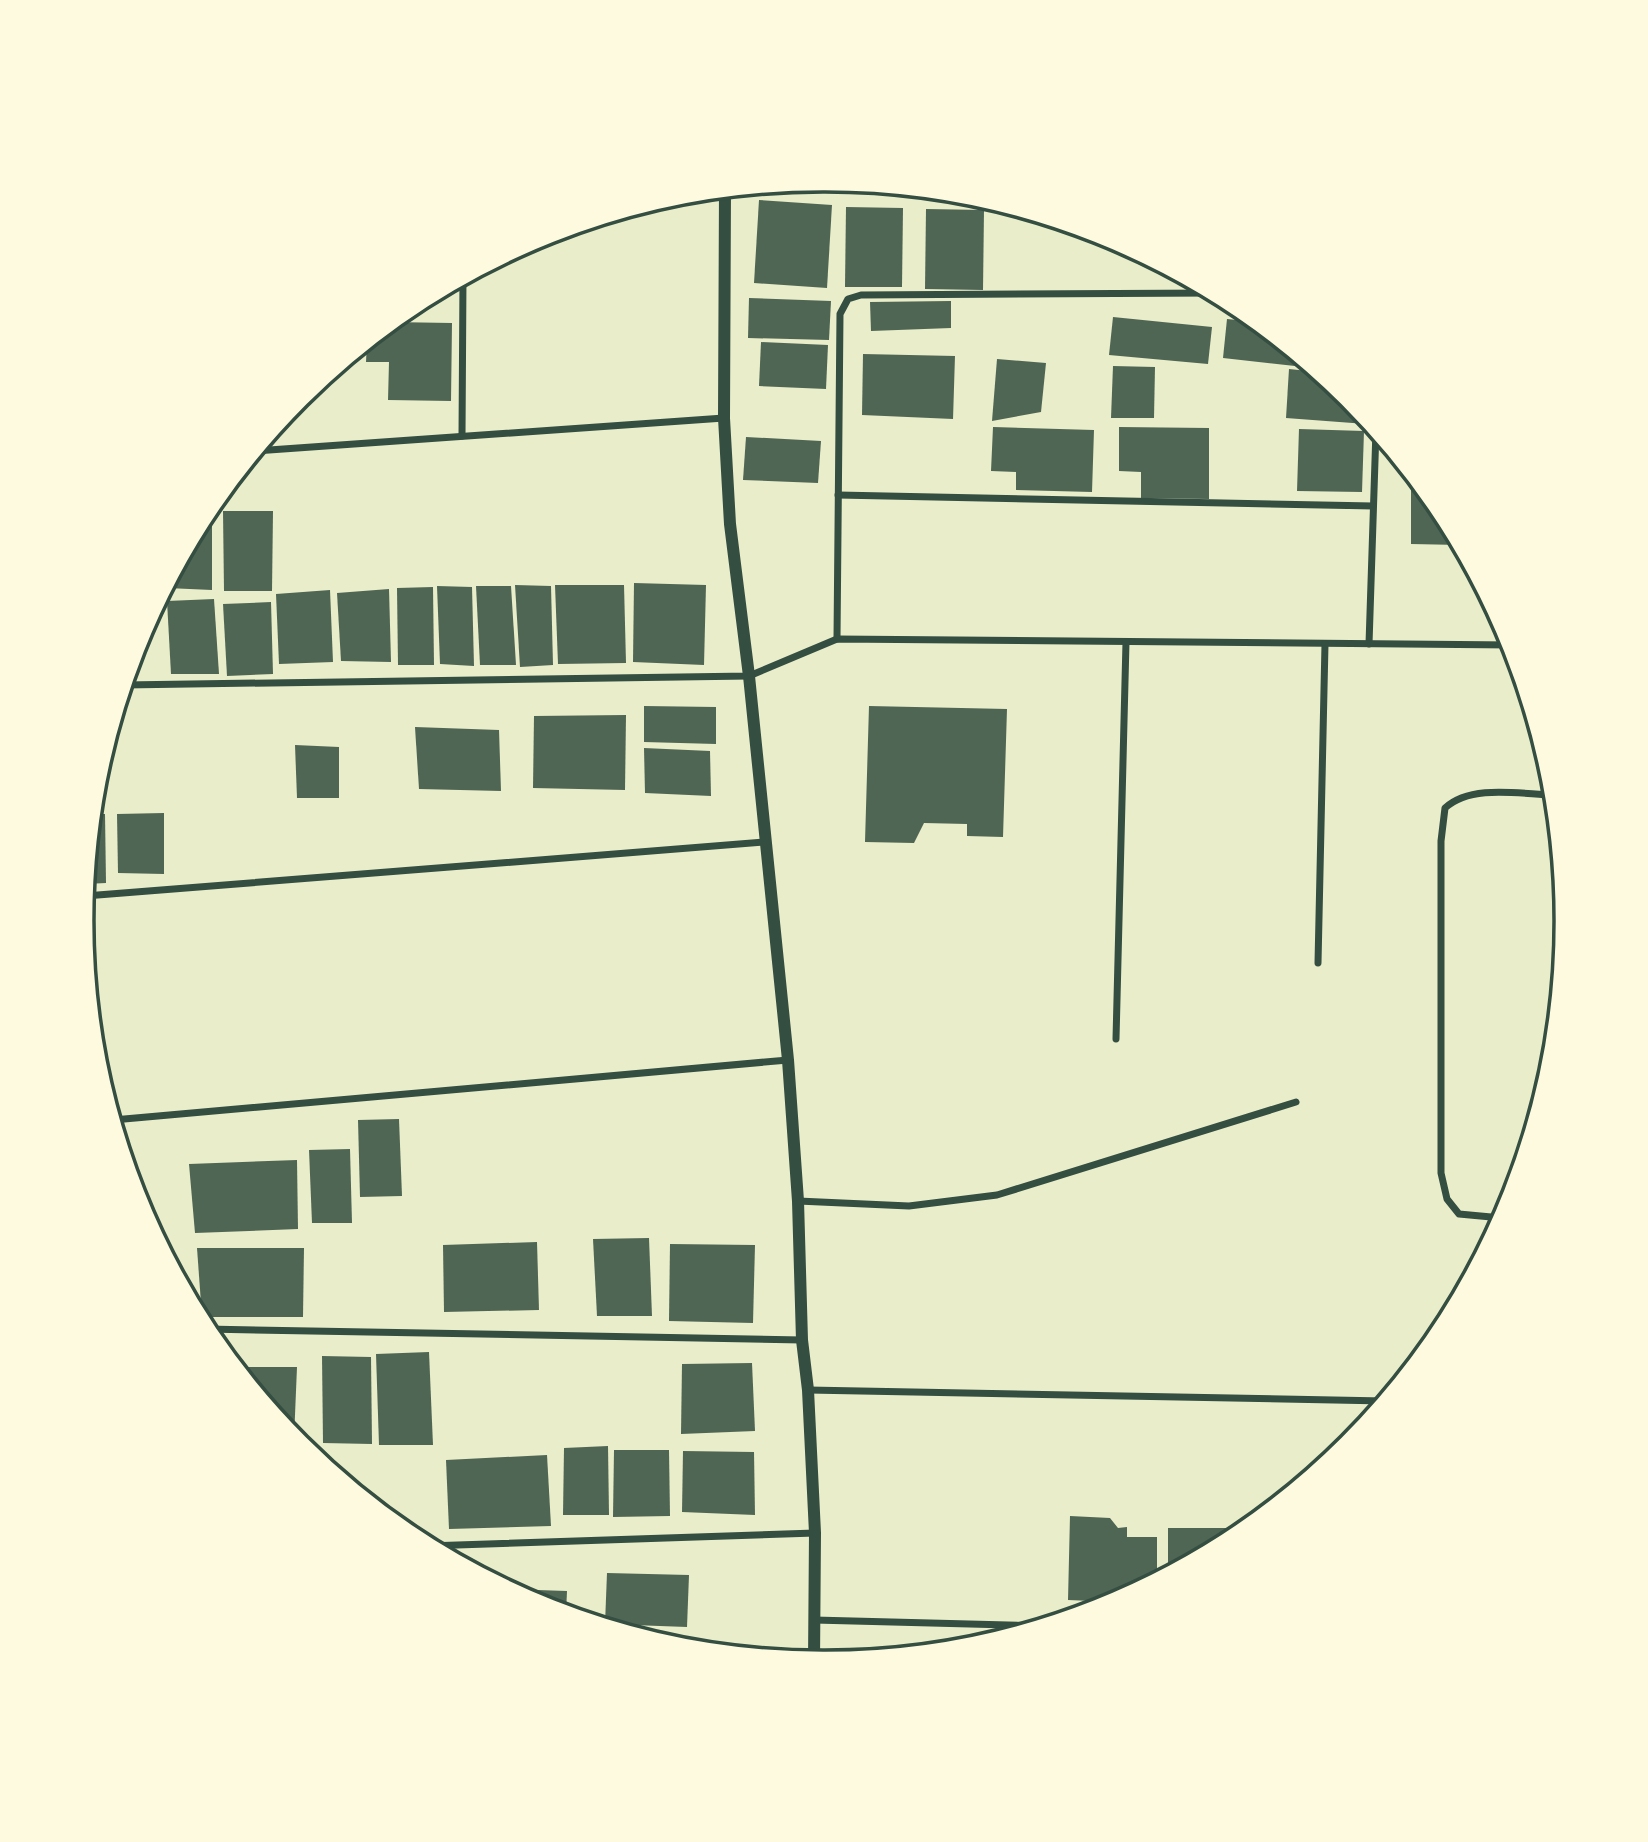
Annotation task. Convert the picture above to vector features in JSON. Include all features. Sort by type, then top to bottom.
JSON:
[{"type":"street","points":[[725,199],[724,418],[730,524],[749,676],[788,1060],[815,1532],[814,1650]]},
{"type":"street","points":[[462,436],[463,287]]},
{"type":"street","points":[[837,639],[839,314],[848,299],[862,295],[1196,293]]},
{"type":"street","points":[[268,450],[724,418]]},
{"type":"street","points":[[1369,644],[1375,444]]},
{"type":"street","points":[[838,495],[1373,506]]},
{"type":"street","points":[[134,685],[749,676],[837,639],[1499,645]]},
{"type":"street","points":[[1116,1039],[1126,642]]},
{"type":"street","points":[[1318,963],[1325,643]]},
{"type":"street","points":[[1490,1217],[1459,1214],[1447,1199],[1441,1172],[1443,819],[1445,808],[1455,799],[1483,793],[1542,795]]},
{"type":"street","points":[[95,895],[765,842]]},
{"type":"street","points":[[122,1119],[788,1060]]},
{"type":"street","points":[[798,1201],[909,1206],[997,1195],[1296,1102]]},
{"type":"street","points":[[219,1329],[802,1340]]},
{"type":"street","points":[[808,1390],[1373,1401]]},
{"type":"street","points":[[447,1545],[815,1532]]},
{"type":"street","points":[[814,1620],[1015,1625]]},
{"type":"building","points":[[759,200],[832,205],[827,288],[754,283]]},
{"type":"building","points":[[846,207],[903,208],[902,287],[845,287]]},
{"type":"building","points":[[926,209],[984,210],[983,290],[925,289]]},
{"type":"building","points":[[749,298],[831,301],[829,340],[748,338]]},
{"type":"building","points":[[951,301],[951,328],[871,331],[870,302]]},
{"type":"building","points":[[1113,317],[1212,327],[1208,364],[1109,355]]},
{"type":"building","points":[[1227,319],[1237,320],[1297,366],[1223,358]]},
{"type":"building","points":[[407,322],[452,323],[451,401],[388,400],[389,362],[366,362],[366,353]]},
{"type":"building","points":[[761,342],[828,345],[826,389],[759,386]]},
{"type":"building","points":[[863,354],[955,356],[953,419],[862,415]]},
{"type":"building","points":[[997,359],[1046,363],[1041,412],[992,421]]},
{"type":"building","points":[[1113,366],[1155,367],[1154,418],[1111,418]]},
{"type":"building","points":[[1289,369],[1302,370],[1357,423],[1286,418]]},
{"type":"building","points":[[993,427],[1094,430],[1092,492],[1016,490],[1016,472],[991,471]]},
{"type":"building","points":[[1119,427],[1209,428],[1209,499],[1141,498],[1141,472],[1119,471]]},
{"type":"building","points":[[1299,429],[1364,431],[1362,492],[1297,491]]},
{"type":"building","points":[[746,437],[821,441],[818,483],[743,480]]},
{"type":"building","points":[[1411,490],[1412,490],[1449,545],[1411,544]]},
{"type":"building","points":[[223,511],[273,511],[272,591],[224,591]]},
{"type":"building","points":[[212,524],[212,590],[175,588]]},
{"type":"building","points":[[634,583],[706,585],[704,665],[633,662]]},
{"type":"building","points":[[515,585],[551,586],[553,665],[520,667]]},
{"type":"building","points":[[555,585],[624,585],[626,663],[558,664]]},
{"type":"building","points":[[437,586],[472,587],[474,666],[440,664]]},
{"type":"building","points":[[476,586],[511,586],[516,665],[480,665]]},
{"type":"building","points":[[433,587],[434,665],[398,665],[397,588]]},
{"type":"building","points":[[389,589],[391,662],[341,661],[337,593]]},
{"type":"building","points":[[330,590],[333,662],[279,664],[276,594]]},
{"type":"building","points":[[214,599],[219,674],[171,674],[169,601]]},
{"type":"building","points":[[271,602],[273,674],[227,676],[223,604]]},
{"type":"building","points":[[644,706],[716,707],[716,744],[644,742]]},
{"type":"building","points":[[869,706],[1007,709],[1003,837],[967,836],[967,824],[924,823],[914,843],[865,842]]},
{"type":"building","points":[[626,715],[625,790],[533,788],[534,716]]},
{"type":"building","points":[[415,727],[499,730],[501,791],[419,789]]},
{"type":"building","points":[[295,745],[339,747],[339,798],[297,798]]},
{"type":"building","points":[[644,748],[710,751],[711,796],[645,793]]},
{"type":"building","points":[[164,813],[164,874],[118,873],[117,814]]},
{"type":"building","points":[[103,814],[105,814],[106,883],[96,884]]},
{"type":"building","points":[[399,1119],[402,1196],[360,1197],[358,1120]]},
{"type":"building","points":[[350,1149],[352,1223],[312,1223],[309,1150]]},
{"type":"building","points":[[297,1160],[298,1229],[195,1233],[189,1164]]},
{"type":"building","points":[[649,1238],[652,1316],[597,1316],[593,1239]]},
{"type":"building","points":[[537,1242],[539,1310],[444,1312],[443,1245]]},
{"type":"building","points":[[670,1244],[755,1245],[753,1323],[669,1321]]},
{"type":"building","points":[[197,1248],[304,1248],[303,1317],[211,1317],[201,1300]]},
{"type":"building","points":[[429,1352],[433,1445],[379,1445],[376,1354]]},
{"type":"building","points":[[322,1356],[371,1357],[372,1444],[323,1443]]},
{"type":"building","points":[[752,1363],[755,1431],[681,1434],[682,1364]]},
{"type":"building","points":[[247,1367],[297,1367],[295,1422]]},
{"type":"building","points":[[608,1446],[609,1515],[563,1515],[564,1448]]},
{"type":"building","points":[[614,1450],[669,1450],[670,1516],[613,1517]]},
{"type":"building","points":[[683,1451],[754,1452],[755,1515],[682,1512]]},
{"type":"building","points":[[547,1455],[551,1526],[449,1529],[446,1460]]},
{"type":"building","points":[[1070,1516],[1110,1518],[1118,1528],[1127,1527],[1127,1537],[1157,1537],[1157,1570],[1088,1601],[1068,1600]]},
{"type":"building","points":[[1168,1528],[1229,1528],[1189,1553],[1168,1564]]},
{"type":"building","points":[[607,1573],[689,1575],[687,1627],[632,1625],[605,1617]]},
{"type":"building","points":[[534,1590],[567,1591],[566,1603]]}]
